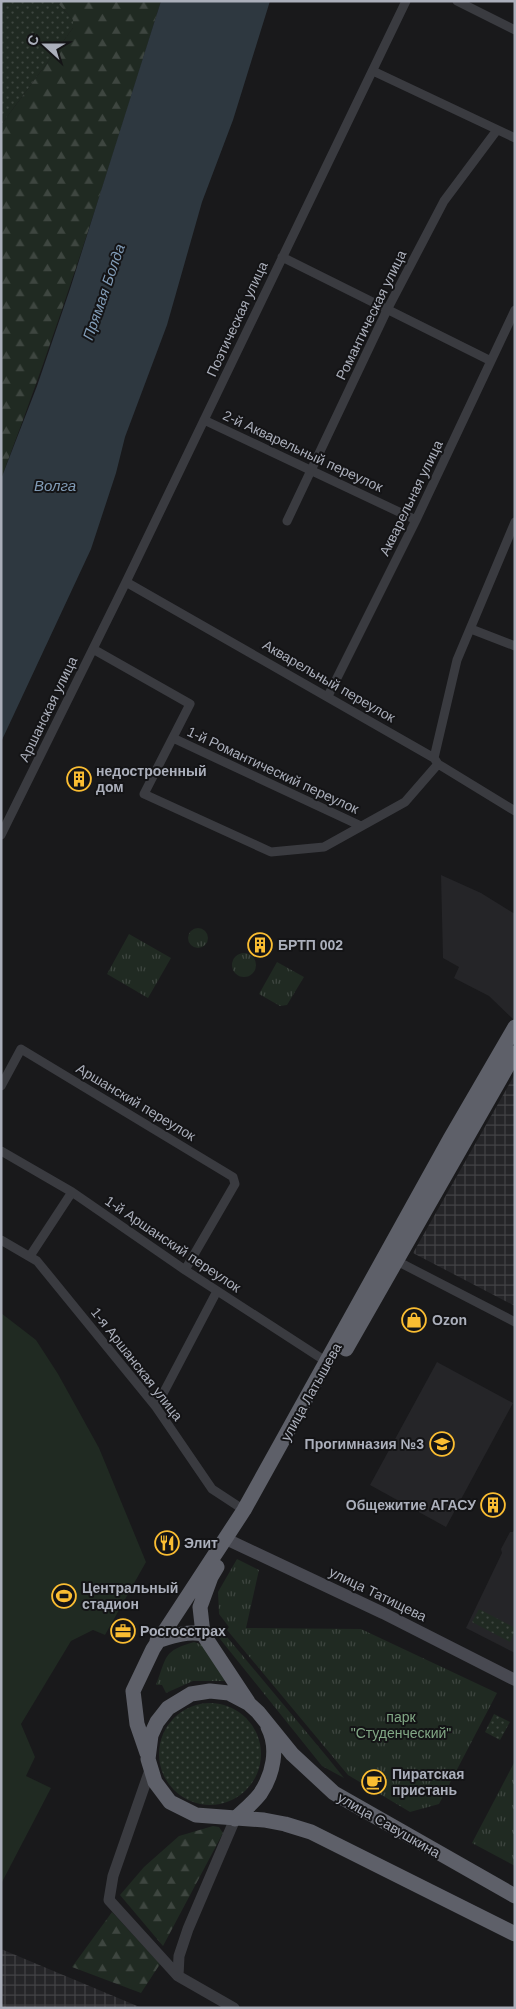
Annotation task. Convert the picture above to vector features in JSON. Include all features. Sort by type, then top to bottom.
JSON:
[{"type":"highway","name":"улица Латышева","points":[[150,1763],[137,1724],[133,1691],[157,1641],[259,1501],[392,1258],[515,1026]]},
{"type":"highway","name":"улица Латышева","points":[[253,1707],[203,1634],[200,1608],[211,1577],[244,1510],[328,1362],[515,1054]]},
{"type":"highway","points":[[157,1641],[178,1634],[195,1632],[203,1634]]},
{"type":"highway","name":"улица Савушкина","points":[[150,1763],[151,1735],[157,1722],[168,1708],[191,1694],[210,1691],[229,1694],[253,1707],[292,1754],[334,1793],[515,1896]]},
{"type":"highway","points":[[235,1819],[260,1795],[272,1770],[274,1752],[269,1730],[253,1707]]},
{"type":"highway","points":[[150,1763],[155,1782],[170,1802],[196,1815],[264,1820],[311,1832],[515,1934]]},
{"type":"main road","name":"улица Татищева","points":[[229,1540],[383,1613],[515,1680]]},
{"type":"street","name":"Поэтическая улица","points":[[93,648],[406,1]]},
{"type":"street","points":[[457,1],[515,30]]},
{"type":"street","points":[[373,71],[515,138]]},
{"type":"street","name":"Романтическая улица","points":[[287,521],[388,310],[444,201],[497,130]]},
{"type":"street","points":[[282,257],[491,361]]},
{"type":"street","name":"Акварельная улица","points":[[328,696],[416,520],[515,310]]},
{"type":"street","name":"2-й Акварельный переулок","points":[[204,420],[416,520]]},
{"type":"street","points":[[93,648],[190,704],[144,794],[271,852],[324,847],[405,802],[436,761],[456,660],[515,522]]},
{"type":"street","name":"Акварельный переулок","points":[[126,582],[328,696],[515,811]]},
{"type":"street","points":[[470,629],[515,646]]},
{"type":"street","name":"Аршанская улица","points":[[1,835],[93,648]]},
{"type":"street","name":"1-й Романтический переулок","points":[[173,738],[361,826]]},
{"type":"street","name":"Аршанский переулок","points":[[1,1086],[21,1049],[235,1180],[235,1184],[185,1270]]},
{"type":"street","name":"1-й Аршанский переулок","points":[[1,1151],[72,1192],[185,1270],[328,1362]]},
{"type":"street","points":[[30,1256],[72,1192]]},
{"type":"street","name":"1-я Аршанская улица","points":[[1,1240],[37,1261],[156,1407],[212,1490],[244,1510]]},
{"type":"street","points":[[392,1258],[515,1322]]},
{"type":"street","points":[[156,1407],[217,1291]]},
{"type":"street","points":[[150,1763],[113,1876],[109,1900],[178,1976],[234,2008]]},
{"type":"street","points":[[178,1976],[179,1956],[188,1929],[235,1819]]},
{"type":"shaded area","points":[[441,875],[481,893],[515,914],[515,1021],[489,996],[454,978],[459,967],[443,958]]},
{"type":"shaded area","points":[[515,1074],[515,1306],[413,1253]]},
{"type":"shaded area","name":"Прогимназия №3","points":[[437,1362],[513,1403],[446,1527],[370,1485]]},
{"type":"shaded area","points":[[515,1529],[515,1653],[466,1628],[502,1553],[501,1549],[510,1532],[513,1532]]},
{"type":"shaded area","points":[[1,1949],[142,2008],[1,2008]]},
{"type":"green space","points":[[1,1],[56,1],[73,20],[73,28],[1,125]]},
{"type":"green space","points":[[56,1],[161,1],[65,301],[1,479],[1,125],[73,28],[73,20]]},
{"type":"green space","points":[[198,928],[205,931],[208,938],[205,945],[198,948],[191,945],[188,938],[191,931]]},
{"type":"green space","points":[[129,934],[171,958],[148,998],[107,974]]},
{"type":"green space","points":[[244,953],[249,954],[255,960],[255,970],[249,976],[244,977],[239,976],[233,970],[232,965],[233,960],[239,954]]},
{"type":"green space","points":[[277,962],[304,977],[287,1005],[280,1006],[259,994]]},
{"type":"green space","name":"Центральный стадион","points":[[1,1313],[36,1340],[58,1374],[99,1448],[146,1562],[105,1635],[93,1630],[71,1641],[21,1724],[35,1757],[26,1776],[51,1788],[1,1884]]},
{"type":"green space","name":"парк \"Студенческий\"","points":[[237,1559],[259,1570],[246,1628],[361,1629],[497,1693],[439,1804],[410,1812],[348,1775],[227,1630],[229,1627],[219,1614],[218,1592]]},
{"type":"green space","points":[[479,1609],[515,1628],[510,1642],[472,1622]]},
{"type":"green space","points":[[222,1631],[344,1778],[322,1766],[216,1634]]},
{"type":"green space","points":[[194,1642],[203,1645],[227,1679],[224,1681],[193,1681],[166,1693],[162,1685],[156,1685],[165,1661],[171,1652],[177,1648]]},
{"type":"green space","points":[[210,1703],[229,1707],[246,1718],[257,1735],[261,1754],[257,1773],[246,1790],[229,1801],[210,1805],[191,1801],[174,1790],[163,1773],[159,1754],[163,1735],[174,1718],[191,1707]]},
{"type":"green space","points":[[494,1714],[510,1722],[500,1740],[485,1732]]},
{"type":"green space","points":[[515,1761],[515,1866],[472,1843]]},
{"type":"green space","points":[[213,1826],[219,1827],[223,1833],[163,1946],[120,1895],[144,1867],[179,1836]]},
{"type":"green space","points":[[112,1912],[160,1964],[141,1993],[72,1967]]},
{"type":"water","name":"Волга","points":[[161,1],[270,1],[233,120],[202,202],[167,325],[125,437],[116,473],[91,549],[1,742],[1,479],[37,386],[70,289]]},
{"type":"place","name":"недостроенный дом","points":[[79,779]]},
{"type":"place","name":"БРТП 002","points":[[260,945]]},
{"type":"place","name":"Ozon","points":[[414,1320]]},
{"type":"place","name":"Прогимназия №3","points":[[442,1444]]},
{"type":"place","name":"Общежитие АГАСУ","points":[[493,1505]]},
{"type":"place","name":"Элит","points":[[167,1543]]},
{"type":"place","name":"Центральный стадион","points":[[64,1596]]},
{"type":"place","name":"Росгосстрах","points":[[123,1631]]},
{"type":"place","name":"Пиратская пристань","points":[[374,1782]]},
{"type":"water label","name":"Прямая Болда","points":[[104,292]]}]
